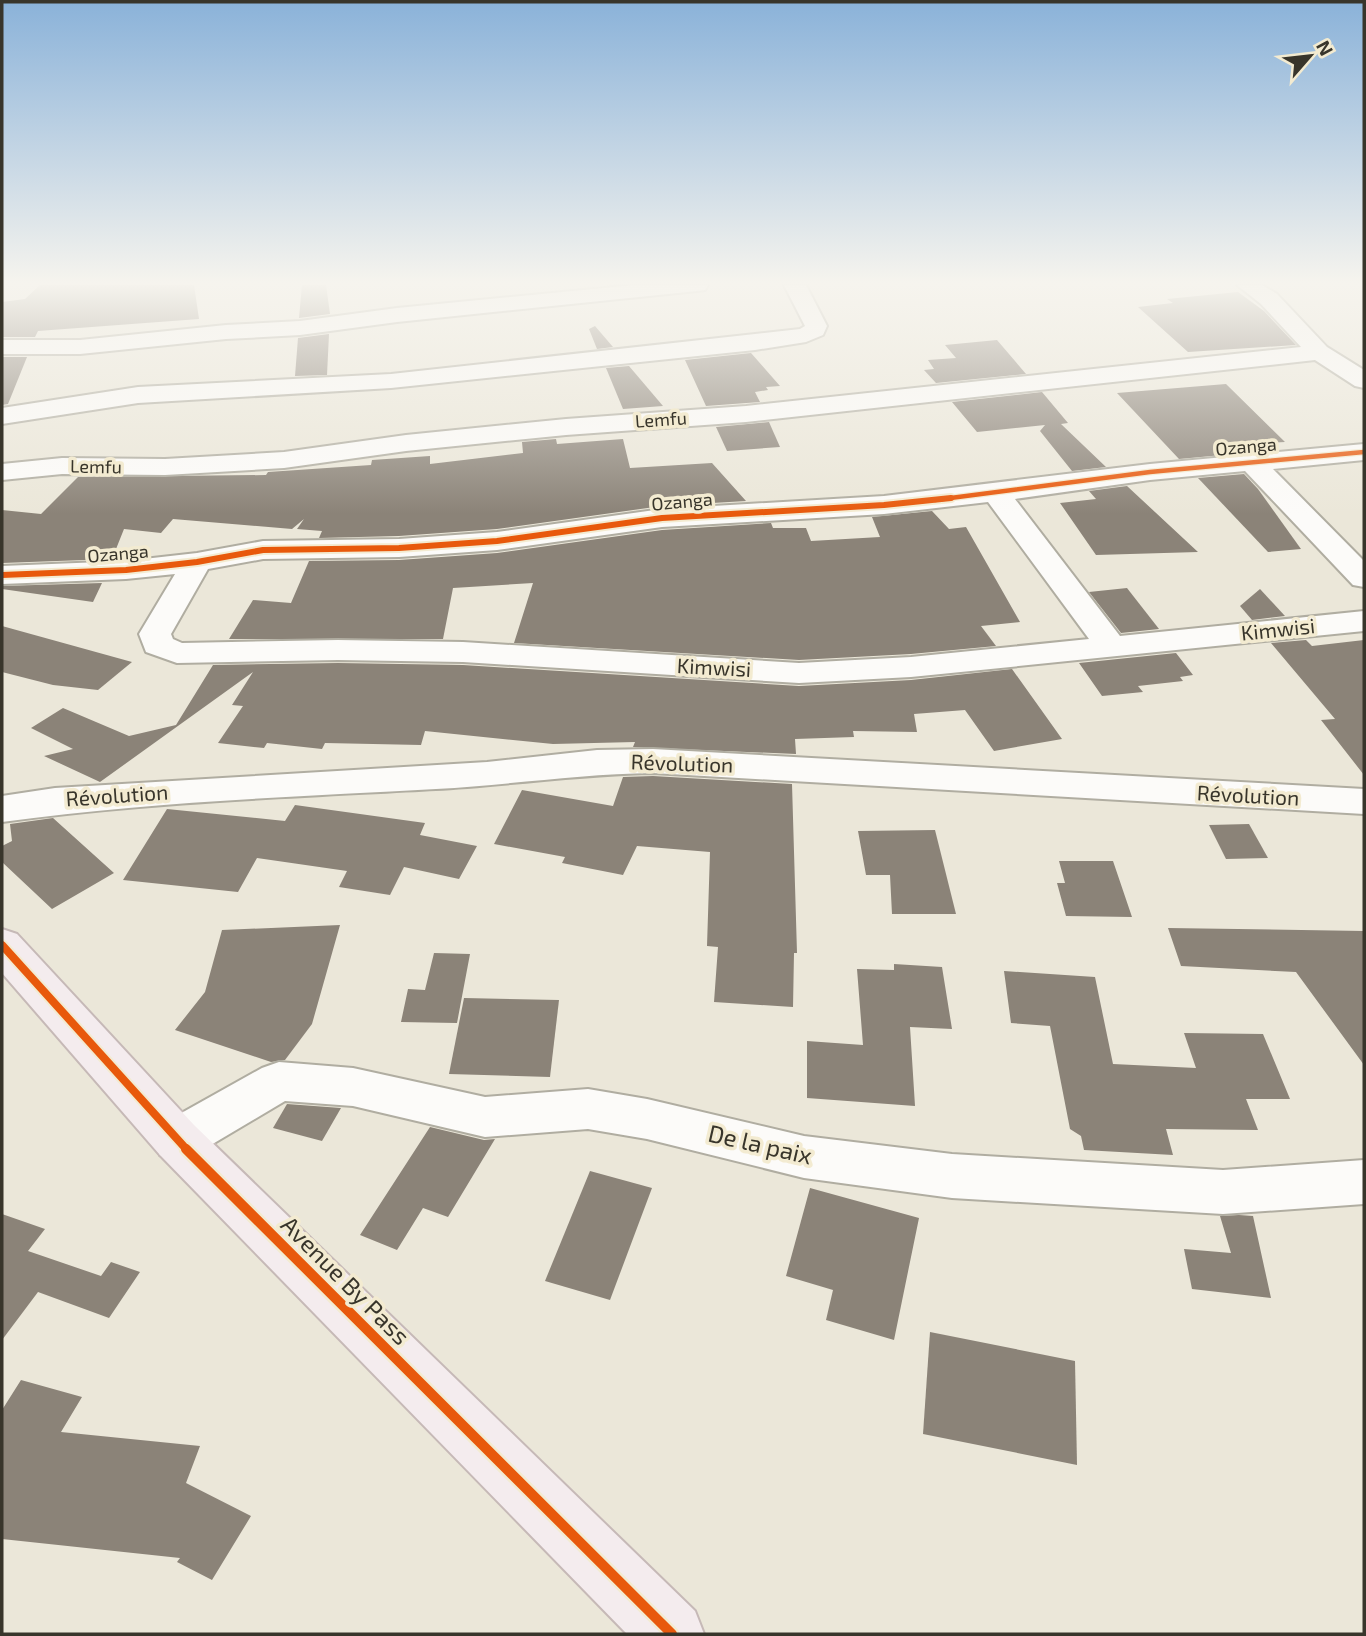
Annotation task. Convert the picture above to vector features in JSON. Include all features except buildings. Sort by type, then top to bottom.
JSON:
[{"type":"highway","name":"Avenue By Pass","points":[[2,945],[177,1140],[672,1634]]},
{"type":"street","points":[[2,416],[138,395],[391,381],[579,361]]},
{"type":"street","name":"Lemfu","points":[[2,472],[62,466],[165,467],[284,460],[499,434],[746,414],[1233,361]]},
{"type":"street","points":[[1334,361],[1364,381]]},
{"type":"street","name":"Ozanga","points":[[2,575],[126,570],[197,562],[263,550],[398,548],[497,541],[662,518],[884,505],[1150,472],[1364,452]]},
{"type":"street","points":[[1251,462],[1364,578]]},
{"type":"street","points":[[996,493],[1112,648]]},
{"type":"street","name":"Kimwisi","points":[[197,562],[155,634],[158,645],[177,653],[338,650],[463,652],[799,673],[911,667],[1364,621]]},
{"type":"street","name":"Révolution","points":[[2,809],[55,801],[154,793],[474,775],[597,762],[653,761],[1364,802]]},
{"type":"street","name":"De la paix","points":[[177,1140],[279,1081],[353,1087],[485,1116],[588,1109],[647,1119],[804,1157],[952,1176],[1223,1192],[1364,1182]]},
{"type":"cycle path","points":[[2,575],[126,570],[197,562],[263,550],[399,548],[497,541],[662,518],[884,505],[1150,472],[1364,452]]},
{"type":"cycle path","points":[[2,945],[177,1140],[672,1634]]}]
